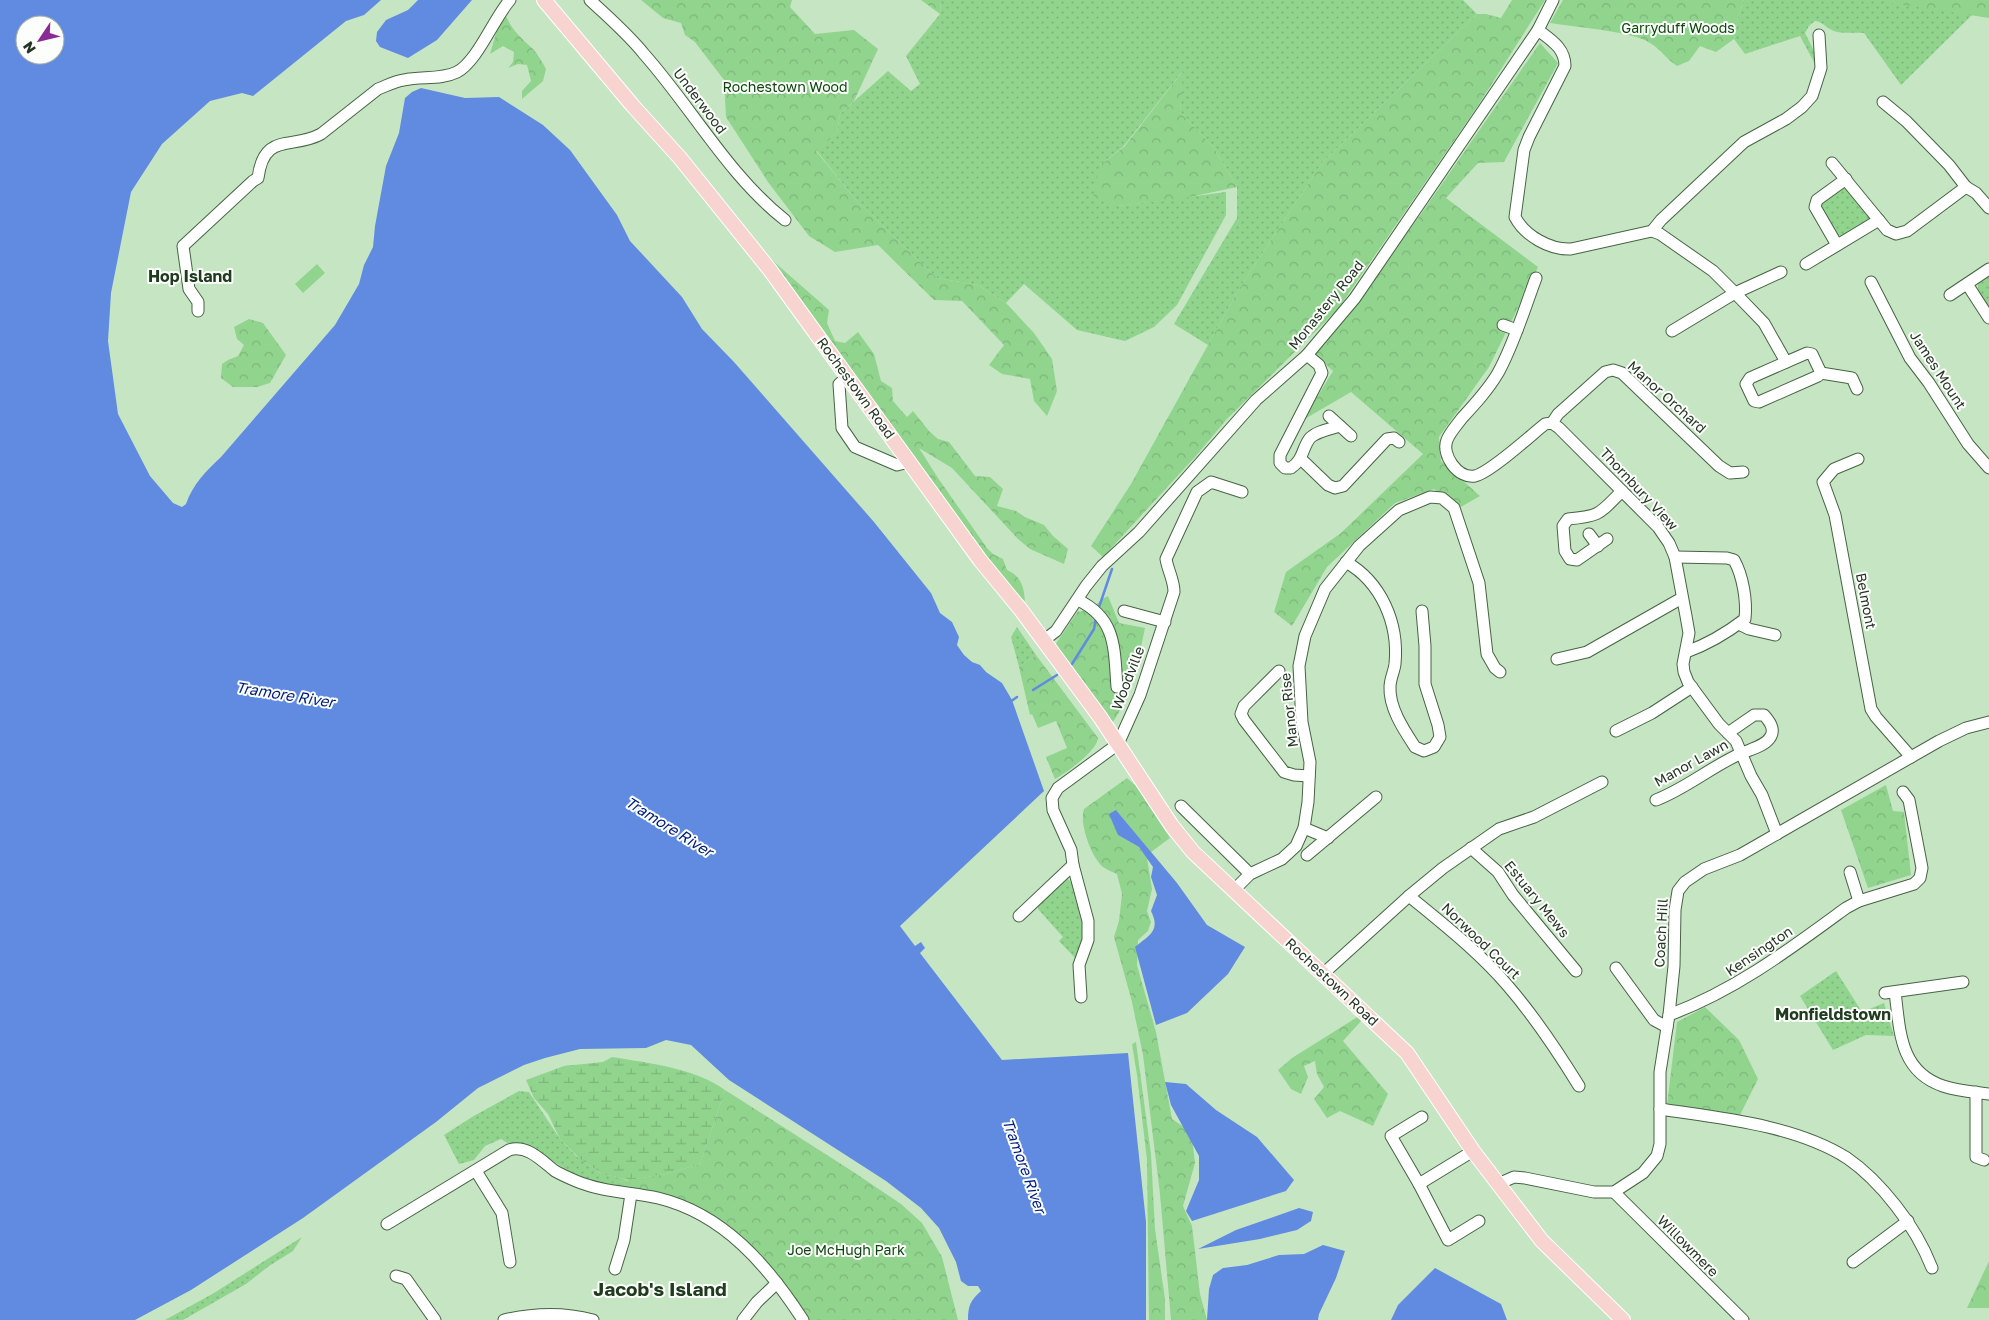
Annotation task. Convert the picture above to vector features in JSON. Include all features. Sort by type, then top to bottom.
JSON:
[{"type":"main road","name":"Rochestown Road","points":[[544,0],[620,91],[680,158],[770,270],[980,560],[1028,620],[1118,744],[1172,826],[1193,852],[1407,1053],[1472,1151],[1542,1241],[1624,1320]]},
{"type":"street","points":[[198,311],[198,302],[189,289],[183,246],[253,180],[258,178],[260,165],[268,151],[280,143],[312,139],[321,134],[378,89],[403,80],[439,77],[457,72],[469,61],[510,0]]},
{"type":"street","name":"Underwood","points":[[590,0],[644,54],[714,146],[770,208],[785,220]]},
{"type":"street","name":"Monastery Road","points":[[1043,641],[1056,630],[1102,566],[1139,532],[1256,400],[1307,355],[1355,298],[1538,30],[1553,0]]},
{"type":"street","points":[[1538,30],[1558,46],[1565,56],[1566,66],[1524,150],[1524,167],[1515,208],[1515,217],[1519,225],[1525,232],[1554,248],[1562,249],[1571,249],[1652,232],[1660,234],[1713,271],[1764,323],[1786,362]]},
{"type":"street","points":[[1652,232],[1663,218],[1744,142],[1786,119],[1802,107],[1814,94],[1821,68],[1818,35]]},
{"type":"street","points":[[1883,102],[1906,120],[1949,165],[1966,187],[1976,193],[1989,208]]},
{"type":"street","points":[[1832,163],[1887,230],[1896,234],[1907,231],[1966,187]]},
{"type":"street","points":[[1837,245],[1815,207],[1817,200],[1846,179]]},
{"type":"street","points":[[1806,264],[1879,220]]},
{"type":"street","points":[[1950,295],[1989,269]]},
{"type":"street","points":[[1672,331],[1734,293],[1781,272]]},
{"type":"street","points":[[1536,278],[1517,330],[1498,373],[1447,440],[1445,446],[1447,456],[1462,474],[1475,476],[1490,468],[1546,424],[1552,423]]},
{"type":"street","name":"James Mount","points":[[1871,282],[1910,358],[1929,383],[1968,444],[1989,468]]},
{"type":"street","points":[[1967,284],[1989,318]]},
{"type":"street","points":[[1503,325],[1517,330]]},
{"type":"street","points":[[1821,373],[1812,354],[1806,353],[1750,378],[1746,384],[1754,401],[1759,402],[1821,373],[1852,378],[1857,389]]},
{"type":"street","points":[[1307,355],[1319,365],[1322,372],[1280,455],[1280,463],[1285,468],[1291,468],[1301,459],[1309,439],[1316,434],[1340,426]]},
{"type":"street","name":"Manor Orchard","points":[[1552,423],[1558,414],[1604,372],[1613,370],[1622,373],[1719,466],[1730,473],[1742,472]]},
{"type":"street","points":[[848,376],[839,384],[842,428],[855,447],[897,465],[909,462]]},
{"type":"street","points":[[1329,416],[1351,436]]},
{"type":"street","name":"Thornbury View","points":[[1552,423],[1622,490],[1658,527],[1669,543],[1675,557],[1689,633],[1683,664],[1684,672],[1692,687],[1719,724],[1736,742],[1751,776],[1762,795],[1777,834]]},
{"type":"street","points":[[1301,459],[1328,485],[1335,488],[1343,486],[1387,440],[1394,438],[1399,442]]},
{"type":"street","name":"Belmont","points":[[1858,459],[1834,469],[1823,482],[1834,515],[1871,709],[1911,757]]},
{"type":"street","name":"Woodville","points":[[1118,744],[1140,695],[1174,592],[1174,582],[1167,568],[1166,559],[1197,492],[1211,482],[1242,492]]},
{"type":"street","points":[[1589,534],[1603,543],[1577,560],[1570,559],[1565,551],[1563,526],[1568,520],[1592,517],[1601,512],[1622,490]]},
{"type":"street","name":"Manor Rise","points":[[1304,828],[1310,762],[1302,722],[1299,666],[1305,636],[1325,589],[1359,546],[1399,510],[1430,497],[1442,498],[1454,508],[1479,583],[1487,654],[1495,668],[1500,672]]},
{"type":"street","points":[[1675,557],[1727,558],[1734,560],[1738,568],[1746,608],[1745,619],[1739,624],[1697,649],[1686,652]]},
{"type":"street","points":[[1346,562],[1363,574],[1375,586],[1384,602],[1391,621],[1395,644],[1395,664],[1390,687],[1395,710],[1415,747],[1424,750],[1434,746],[1440,737],[1425,684],[1425,646],[1422,611]]},
{"type":"street","points":[[1556,658],[1586,652],[1682,598]]},
{"type":"street","points":[[1078,600],[1093,608],[1113,640],[1117,687]]},
{"type":"street","points":[[1124,611],[1165,622]]},
{"type":"street","points":[[1739,624],[1749,630],[1775,635]]},
{"type":"street","points":[[1280,671],[1244,706],[1241,714],[1284,772],[1309,776]]},
{"type":"street","points":[[1616,731],[1652,713],[1692,687]]},
{"type":"street","name":"Manor Lawn","points":[[1656,800],[1741,753],[1766,742],[1772,734],[1772,725],[1764,715],[1754,715],[1728,733]]},
{"type":"street","name":"Coach Hill","points":[[1614,1192],[1643,1173],[1656,1156],[1660,1144],[1660,1072],[1674,966],[1675,910],[1678,891],[1692,876],[1740,855],[1965,728],[1989,722]]},
{"type":"street","points":[[1081,997],[1079,965],[1087,944],[1089,930],[1082,893],[1068,842],[1051,804],[1052,795],[1058,788],[1118,744]]},
{"type":"street","points":[[1324,973],[1409,896],[1471,848],[1499,829],[1534,817],[1602,782]]},
{"type":"street","name":"Kensington","points":[[1668,1021],[1727,990],[1770,963],[1846,908],[1859,901],[1914,884],[1920,878],[1922,868],[1909,800],[1903,792]]},
{"type":"street","points":[[1307,855],[1376,797]]},
{"type":"street","points":[[1181,806],[1250,874]]},
{"type":"street","points":[[1233,890],[1250,874],[1282,859],[1296,846],[1304,828],[1328,838]]},
{"type":"street","name":"Estuary Mews","points":[[1471,848],[1498,872],[1513,895],[1576,971]]},
{"type":"street","points":[[1019,916],[1073,865]]},
{"type":"street","points":[[1850,872],[1859,901]]},
{"type":"street","name":"Norwood Court","points":[[1409,896],[1484,960],[1508,986],[1535,1021],[1579,1086]]},
{"type":"street","points":[[1616,968],[1654,1020],[1668,1021]]},
{"type":"street","points":[[1963,982],[1890,993],[1903,1048],[1912,1064],[1926,1078],[1943,1086],[1989,1094]]},
{"type":"street","points":[[1976,1092],[1976,1157],[1984,1160]]},
{"type":"street","points":[[1660,1109],[1751,1124],[1780,1131],[1811,1141],[1846,1158],[1870,1176],[1908,1221],[1927,1253],[1932,1268]]},
{"type":"street","points":[[1422,1117],[1391,1136],[1448,1240],[1478,1221]]},
{"type":"street","points":[[387,1224],[509,1150],[522,1148],[557,1172],[579,1182],[631,1194],[659,1198],[706,1218],[740,1242],[757,1258],[803,1320]]},
{"type":"street","points":[[1419,1184],[1472,1151]]},
{"type":"street","points":[[476,1171],[502,1213],[510,1262]]},
{"type":"street","points":[[1498,1184],[1514,1177],[1594,1192],[1614,1192]]},
{"type":"street","name":"Willowmere","points":[[1614,1192],[1743,1320]]},
{"type":"street","points":[[615,1270],[624,1240],[631,1194]]},
{"type":"street","points":[[1853,1262],[1908,1221]]},
{"type":"street","points":[[396,1276],[406,1278],[435,1320]]},
{"type":"street","points":[[743,1320],[757,1302],[777,1283]]},
{"type":"street","points":[[504,1320],[543,1314],[567,1315],[593,1320]]},
{"type":"green space","name":"Rochestown Wood","points":[[641,0],[792,0],[790,7],[815,34],[854,30],[878,49],[854,101],[840,114],[837,133],[816,151],[854,198],[937,278],[978,285],[1006,303],[1034,333],[1052,359],[1057,391],[1047,416],[1034,401],[1030,379],[1002,374],[989,365],[1004,345],[962,301],[934,300],[878,245],[835,252],[809,236],[768,182],[726,117],[724,80],[695,42],[685,35],[681,23],[663,18]]},
{"type":"green space","points":[[921,0],[941,0],[940,14]]},
{"type":"green space","points":[[941,0],[1463,0],[1477,14],[1322,163],[1239,289],[1208,345],[1174,324],[1237,218],[1237,187],[1214,148],[1180,112],[1182,72],[1123,147],[1100,165],[1118,206],[1226,192],[1226,215],[1177,305],[1154,327],[1125,341],[1077,330],[1024,284],[1006,303],[978,285],[937,278],[854,198],[816,150],[837,133],[840,114],[888,71],[911,91],[920,84],[906,56],[940,14]]},
{"type":"green space","points":[[1512,0],[1545,0],[1477,107],[1338,309],[1227,419],[1195,457],[1103,557],[1091,546],[1131,484],[1239,289],[1322,163],[1477,14],[1501,18]]},
{"type":"green space","name":"Garryduff Woods","points":[[1563,0],[1744,0],[1738,17],[1734,39],[1716,52],[1700,46],[1689,61],[1677,66],[1654,45],[1642,39],[1617,32],[1550,23]]},
{"type":"green space","points":[[1744,0],[1884,0],[1972,15],[1901,85],[1864,33],[1837,32],[1815,21],[1805,33],[1814,51],[1815,64],[1800,36],[1745,54],[1734,39],[1738,17]]},
{"type":"green space","points":[[1884,0],[1989,0],[1989,18],[1886,2]]},
{"type":"green space","points":[[506,16],[514,30],[532,48],[546,69],[543,81],[522,99],[522,91],[531,81],[527,65],[518,64],[508,68],[513,62],[514,52],[503,46],[490,54],[499,23]]},
{"type":"green space","points":[[1540,43],[1558,63],[1504,162],[1478,163],[1446,198],[1538,267],[1489,367],[1439,437],[1441,461],[1480,496],[1459,508],[1434,489],[1395,503],[1327,567],[1292,626],[1274,612],[1286,572],[1341,533],[1423,454],[1351,392],[1303,420],[1333,371],[1315,355],[1421,214]]},
{"type":"green space","points":[[1183,71],[1180,112],[1214,148],[1237,187],[1185,198],[1118,206],[1093,198],[1100,165],[1124,147]]},
{"type":"green space","points":[[1839,188],[1849,188],[1870,214],[1870,221],[1843,238],[1835,232],[1820,206],[1822,200]]},
{"type":"green space","points":[[764,253],[829,310],[827,323],[835,341],[845,343],[858,332],[874,354],[881,381],[892,388],[893,401],[907,417],[913,411],[938,439],[949,442],[975,476],[990,477],[1003,489],[997,506],[1016,511],[1044,525],[1068,549],[1064,564],[1030,549],[1018,539],[952,468],[919,448],[987,548],[993,554],[1003,559],[1007,570],[1019,579],[1023,587],[1025,601],[1013,592],[996,573]]},
{"type":"green space","points":[[317,264],[325,273],[303,293],[295,284]]},
{"type":"green space","points":[[1989,276],[1989,308],[1978,293],[1978,283]]},
{"type":"green space","points":[[249,319],[263,323],[286,355],[270,383],[257,387],[233,387],[221,378],[222,364],[238,356],[244,345],[237,339],[234,327]]},
{"type":"green space","points":[[1108,596],[1119,623],[1145,628],[1130,689],[1113,722],[1100,710],[1055,645],[1078,611],[1080,612],[1097,604]]},
{"type":"green space","points":[[1017,627],[1036,655],[1019,667],[1011,637]]},
{"type":"green space","points":[[1036,655],[1098,738],[1087,755],[1055,779],[1046,757],[1067,748],[1056,721],[1038,728],[1032,714],[1030,715],[1019,667]]},
{"type":"green space","points":[[1127,778],[1136,786],[1170,838],[1151,852],[1116,810],[1118,835],[1139,847],[1147,858],[1152,889],[1147,911],[1151,922],[1148,931],[1138,940],[1137,965],[1156,1032],[1172,1119],[1187,1129],[1192,1139],[1195,1163],[1183,1206],[1192,1226],[1200,1294],[1207,1320],[1171,1320],[1160,1194],[1143,1055],[1132,1002],[1114,937],[1119,921],[1122,894],[1117,874],[1103,867],[1094,856],[1087,840],[1083,823],[1084,809]]},
{"type":"green space","points":[[1886,785],[1893,811],[1904,812],[1911,875],[1868,888],[1841,810]]},
{"type":"green space","points":[[1067,878],[1072,883],[1082,924],[1082,940],[1075,958],[1059,941],[1063,937],[1038,909],[1038,905],[1062,880]]},
{"type":"green space","points":[[1836,971],[1862,1012],[1884,1003],[1894,1036],[1866,1035],[1833,1050],[1800,996]]},
{"type":"green space","points":[[1705,1007],[1739,1040],[1758,1079],[1739,1117],[1667,1105],[1677,1022]]},
{"type":"green space","points":[[1359,1016],[1362,1020],[1343,1041],[1388,1094],[1373,1126],[1340,1111],[1327,1118],[1314,1099],[1324,1087],[1317,1074],[1315,1061],[1304,1066],[1308,1077],[1301,1094],[1291,1089],[1278,1070],[1292,1058]]},
{"type":"green space","points":[[1136,1042],[1151,1154],[1155,1229],[1165,1299],[1165,1320],[1149,1320],[1147,1160],[1132,1044]]},
{"type":"green space","points":[[612,1057],[686,1071],[700,1076],[725,1090],[700,1164],[666,1174],[630,1180],[602,1174],[580,1159],[560,1139],[548,1114],[534,1098],[526,1080],[564,1066],[603,1062]]},
{"type":"green space","name":"Joe McHugh Park","points":[[725,1090],[901,1204],[922,1223],[942,1257],[958,1320],[809,1320],[781,1278],[741,1235],[673,1197],[605,1184],[666,1174],[700,1164]]},
{"type":"green space","points":[[519,1091],[529,1092],[560,1139],[576,1156],[600,1173],[628,1180],[605,1184],[585,1179],[525,1143],[511,1145],[501,1139],[485,1146],[474,1160],[459,1164],[444,1135]]},
{"type":"green space","points":[[302,1237],[293,1251],[269,1266],[246,1284],[183,1320],[165,1320],[214,1293]]},
{"type":"green space","points":[[1989,1261],[1989,1308],[1967,1308]]},
{"type":"water","name":"Tramore River","points":[[0,0],[381,0],[364,15],[346,21],[253,96],[242,93],[210,101],[162,144],[131,192],[111,293],[108,341],[118,414],[150,476],[173,503],[182,507],[186,504],[200,478],[221,457],[335,325],[359,284],[364,265],[373,247],[386,166],[399,133],[405,98],[421,88],[465,98],[499,97],[543,125],[570,150],[617,215],[630,241],[682,297],[702,329],[734,362],[874,522],[931,593],[940,613],[952,622],[959,637],[957,645],[964,655],[1002,683],[1012,700],[1044,791],[900,926],[915,946],[921,942],[925,948],[920,953],[1002,1060],[1128,1053],[1146,1222],[1146,1320],[968,1320],[971,1303],[981,1291],[978,1286],[968,1286],[961,1281],[956,1262],[939,1228],[921,1208],[886,1181],[729,1080],[691,1045],[666,1040],[646,1048],[580,1049],[524,1065],[478,1088],[436,1122],[303,1218],[191,1290],[135,1320],[0,1320]]},
{"type":"water","points":[[418,0],[472,0],[437,40],[408,58],[380,47],[376,41],[377,32],[386,20],[408,10]]},
{"type":"water","points":[[1116,810],[1177,883],[1207,925],[1245,947],[1228,974],[1187,1013],[1156,1025],[1135,947],[1149,936],[1154,928],[1155,923],[1151,911],[1157,895],[1151,877],[1153,867],[1139,847],[1118,835],[1109,814]]},
{"type":"water","points":[[1165,1082],[1186,1084],[1216,1110],[1257,1137],[1294,1180],[1286,1191],[1192,1221],[1186,1211],[1199,1180],[1199,1156],[1171,1105]]},
{"type":"water","points":[[1299,1208],[1313,1212],[1311,1221],[1297,1230],[1260,1239],[1198,1249],[1236,1230]]},
{"type":"water","points":[[1323,1245],[1345,1251],[1318,1320],[1207,1320],[1209,1289],[1213,1275],[1223,1268],[1247,1265],[1279,1255],[1304,1254]]},
{"type":"water","points":[[1435,1268],[1501,1304],[1507,1320],[1391,1320],[1398,1305]]},
{"type":"waterway","points":[[1098,610],[1112,569]]},
{"type":"waterway","points":[[1072,664],[1094,629],[1096,618]]},
{"type":"waterway","points":[[1033,690],[1057,675]]},
{"type":"waterway","points":[[1010,702],[1017,697]]},
{"type":"district","name":"Hop Island","points":[[190,276]]},
{"type":"district","name":"Monfieldstown","points":[[1833,1014]]},
{"type":"district","name":"Jacob's Island","points":[[660,1289]]}]
